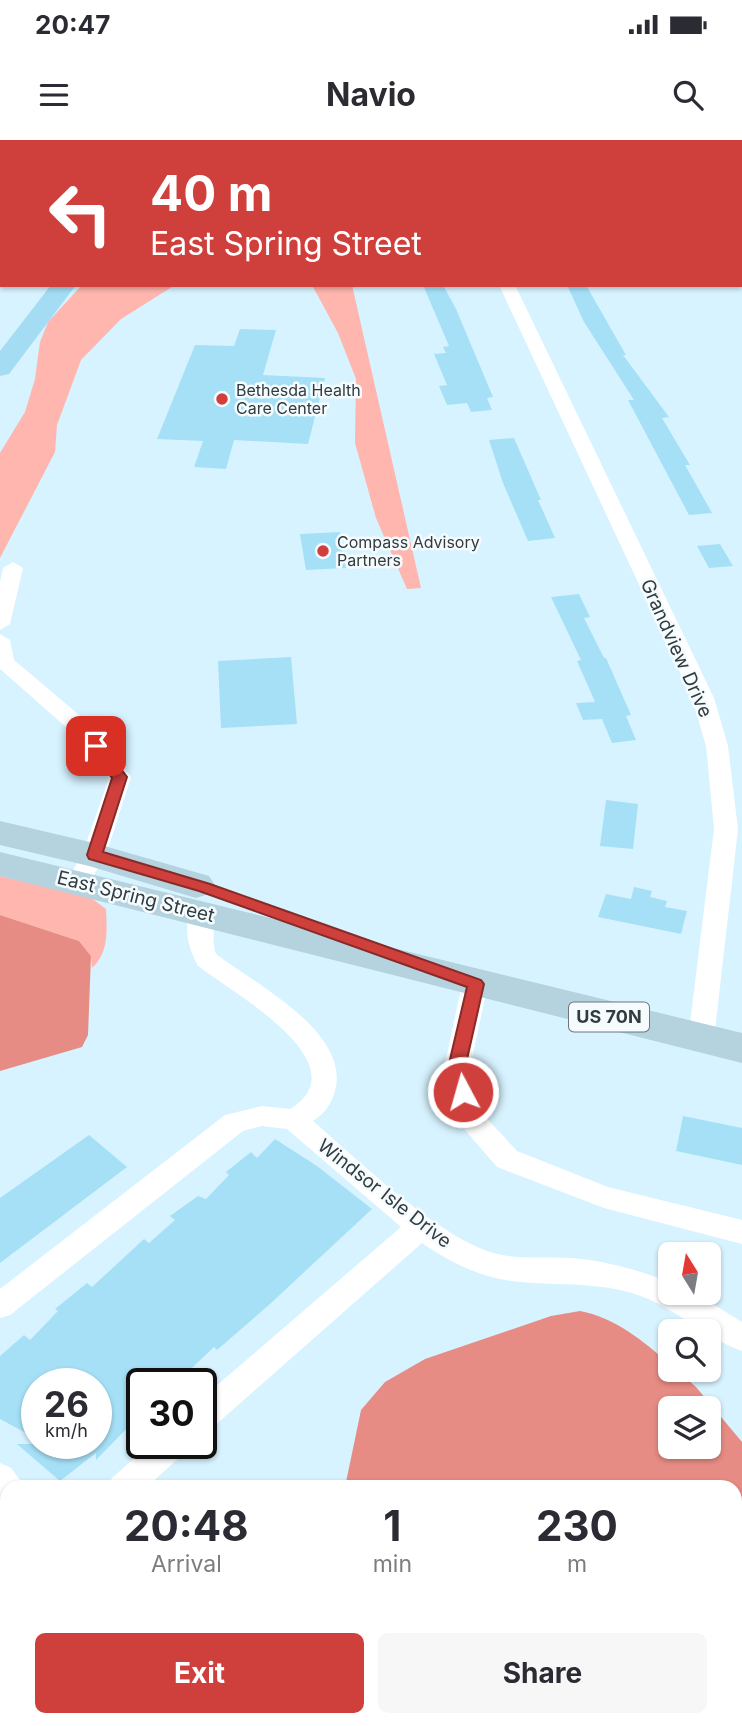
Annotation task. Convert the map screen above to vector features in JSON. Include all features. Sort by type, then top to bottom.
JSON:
[{"type":"highway","points":[[0,340],[52,287]]},
{"type":"highway","points":[[0,368],[62,287]]},
{"type":"main road","name":"East Spring Street","points":[[0,833],[202,912],[475,984],[742,1048]]},
{"type":"main road","name":"East Spring Street","points":[[0,864],[86,868],[205,888],[475,984]]},
{"type":"street","name":"Grandview Drive","points":[[508,287],[703,698],[717,746],[734,828],[701,1039]]},
{"type":"street","points":[[0,624],[13,568]]},
{"type":"street","points":[[0,640],[4,662],[83,730],[120,777],[86,868]]},
{"type":"street","points":[[0,1307],[235,1122],[262,1116],[294,1121],[318,1102],[326,1082],[321,1055],[295,1025],[206,960],[198,936],[202,912]]},
{"type":"street","points":[[475,984],[457,1068],[468,1116],[507,1159],[604,1197],[742,1232]]},
{"type":"street","name":"Windsor Isle Drive","points":[[294,1121],[422,1226],[458,1250],[486,1263],[512,1269],[570,1270],[614,1276],[655,1286],[691,1304],[742,1338]]},
{"type":"street","points":[[217,1405],[422,1226]]},
{"type":"street","points":[[131,1480],[155,1459]]},
{"type":"shaded area","points":[[80,287],[172,287],[121,319],[81,360],[57,425],[55,452],[0,558],[0,453],[25,412],[35,379],[40,342],[48,322]]},
{"type":"shaded area","points":[[313,287],[352,287],[421,588],[407,589],[376,518],[355,443],[356,379],[338,333]]},
{"type":"shaded area","points":[[0,876],[90,897],[106,909],[104,948],[98,962],[92,968],[91,956],[79,941],[0,915]]},
{"type":"shaded area","points":[[0,915],[79,941],[91,956],[88,1035],[82,1047],[0,1071]]},
{"type":"shaded area","points":[[580,1311],[593,1314],[617,1325],[658,1354],[658,1382],[690,1382],[704,1396],[658,1396],[658,1459],[721,1459],[721,1417],[742,1442],[742,1480],[346,1480],[361,1410],[385,1382],[425,1359],[551,1316]]},
{"type":"building","points":[[424,287],[444,287],[493,397],[487,398],[492,410],[471,412],[467,403],[447,405],[439,386],[447,385],[434,354],[446,353],[443,347],[449,346]]},
{"type":"building","points":[[568,287],[587,287],[626,355],[623,355],[669,417],[662,418],[690,465],[685,465],[712,513],[689,515],[628,400],[634,400],[584,322]]},
{"type":"building","name":"Bethesda Health Care Center","points":[[240,329],[276,330],[263,375],[325,378],[308,444],[234,440],[226,469],[194,467],[203,441],[157,439],[195,345],[234,346]]},
{"type":"building","points":[[514,438],[555,538],[528,541],[503,483],[489,440]]},
{"type":"building","name":"Compass Advisory Partners","points":[[340,532],[346,568],[306,570],[300,534]]},
{"type":"building","points":[[720,544],[733,566],[709,568],[697,546]]},
{"type":"building","points":[[579,594],[590,617],[584,618],[606,658],[631,715],[626,716],[636,740],[612,743],[602,719],[583,720],[576,703],[595,702],[577,661],[581,660],[551,597]]},
{"type":"building","points":[[291,657],[297,724],[221,728],[218,661]]},
{"type":"building","points":[[606,800],[638,804],[633,849],[600,846]]},
{"type":"building","points":[[634,887],[652,891],[650,897],[667,901],[665,907],[687,911],[681,934],[598,917],[606,894],[631,899]]},
{"type":"building","points":[[683,1116],[742,1128],[742,1165],[676,1151]]},
{"type":"building","points":[[89,1135],[127,1167],[0,1263],[0,1198]]},
{"type":"building","points":[[275,1139],[317,1166],[372,1209],[270,1304],[217,1350],[214,1347],[192,1368],[126,1368],[126,1429],[112,1444],[112,1368],[21,1368],[21,1430],[0,1419],[0,1356],[24,1335],[30,1340],[58,1311],[55,1309],[87,1283],[92,1287],[144,1239],[149,1243],[175,1220],[170,1216],[198,1196],[206,1199],[229,1175],[226,1172],[251,1152],[257,1158]]},
{"type":"building","points":[[34,1459],[88,1459],[61,1480]]},
{"type":"place","name":"Bethesda Health Care Center","points":[[222,399]]},
{"type":"place","name":"Compass Advisory Partners","points":[[323,551]]},
{"type":"route","points":[[96,746],[120,777],[94,855],[205,888],[475,984],[457,1068],[463,1092]]}]
